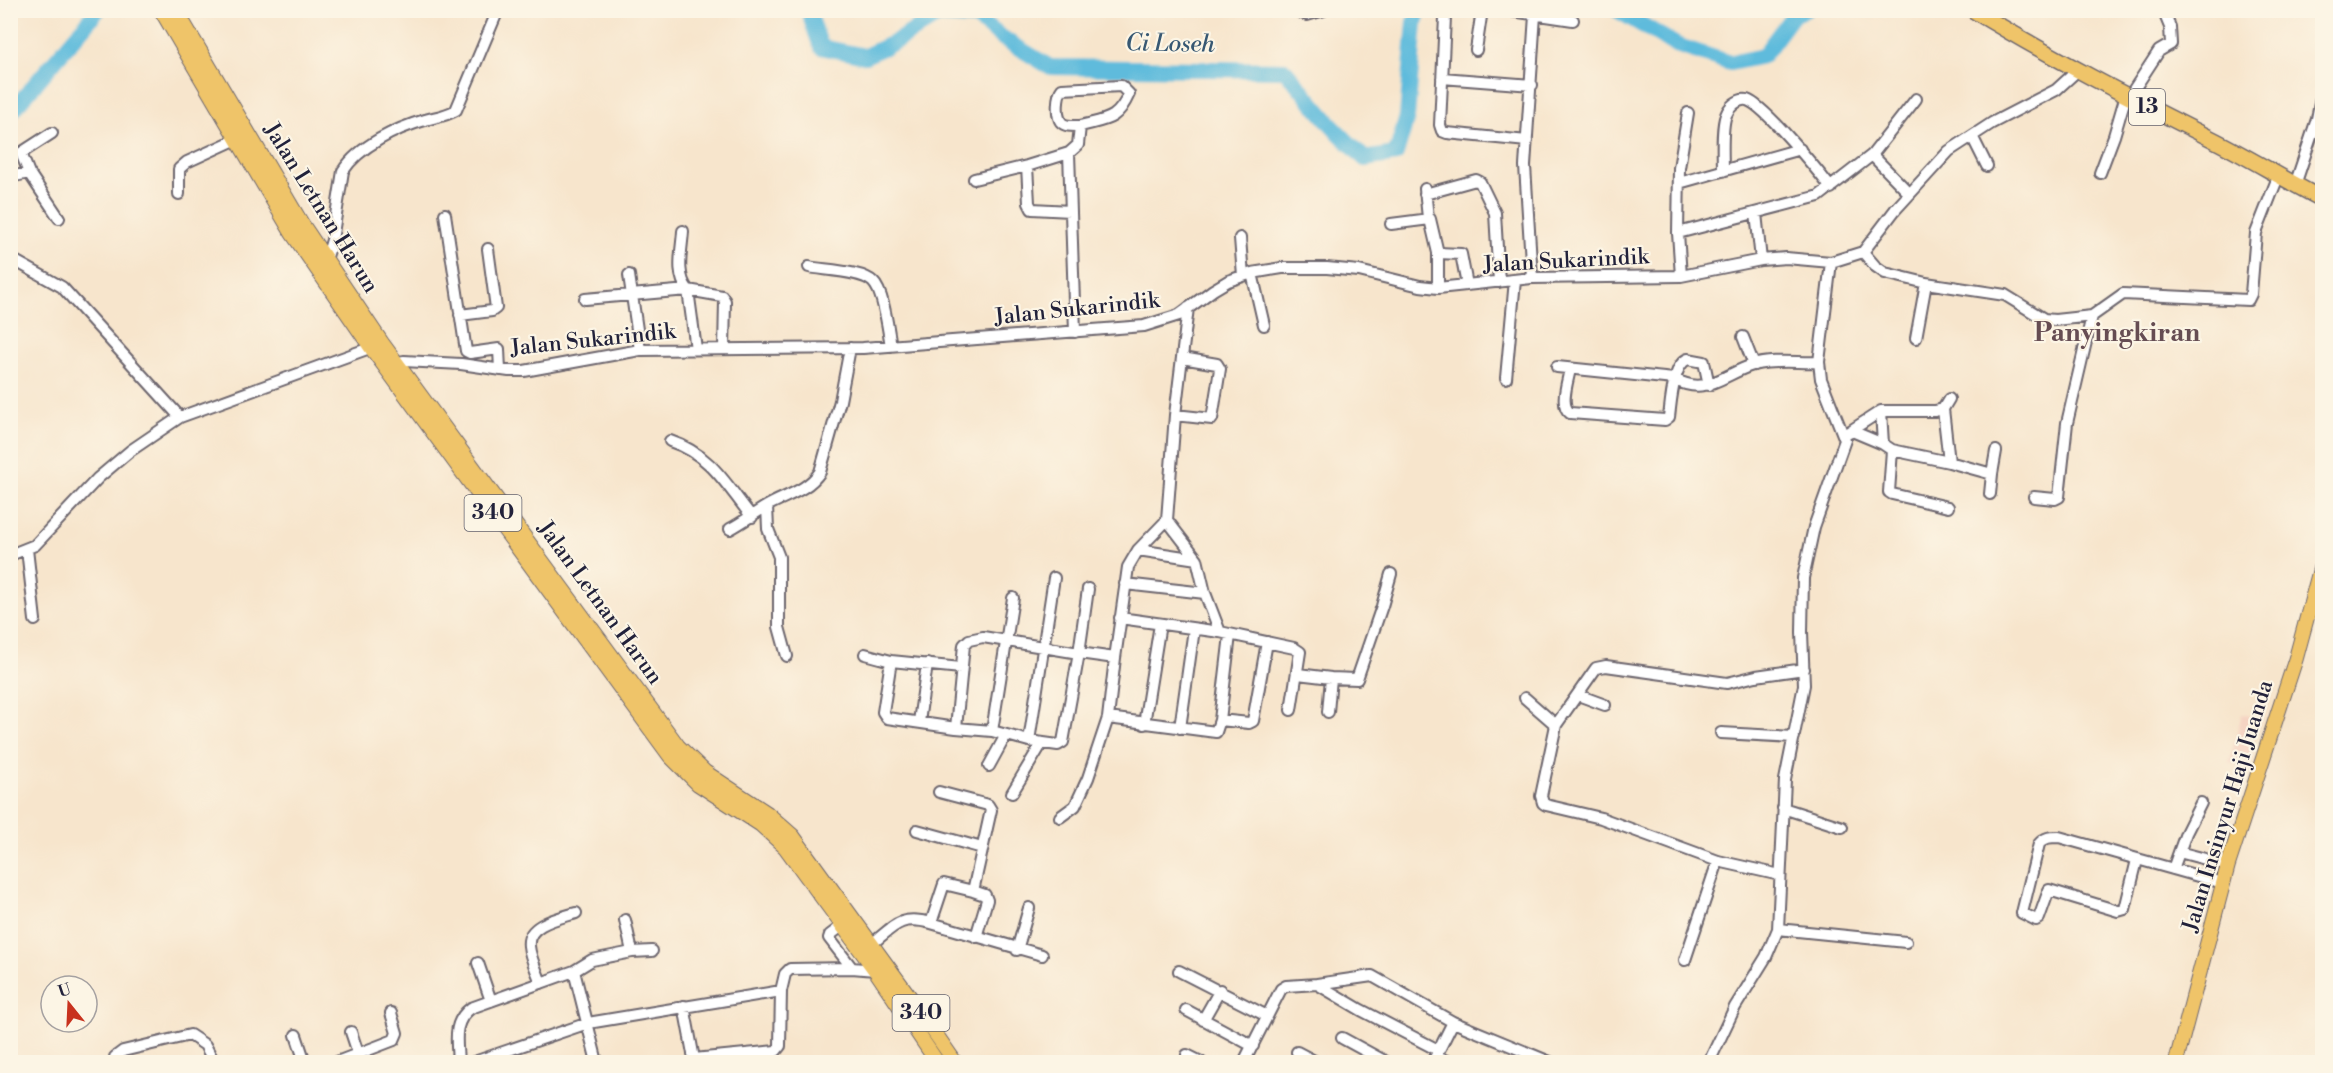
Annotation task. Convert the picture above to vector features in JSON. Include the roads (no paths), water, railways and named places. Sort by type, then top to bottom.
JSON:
[{"type":"highway","name":"13","points":[[1973,10],[2078,70],[2322,199]]},
{"type":"main road","name":"Jalan Letnan Harun","points":[[167,11],[237,139],[292,233],[540,567],[678,746],[705,772],[767,813],[794,836],[872,944],[881,967],[937,1062]]},
{"type":"main road","name":"Jalan Letnan Harun","points":[[167,11],[326,260],[377,346]]},
{"type":"main road","name":"Jalan Insinyur Haji Juanda","points":[[2176,1062],[2228,865],[2296,658],[2322,562]]},
{"type":"main road","name":"Jalan Letnan Harun","points":[[540,567],[670,756],[698,784],[761,825],[785,847],[842,926],[881,967],[955,1062]]},
{"type":"street","points":[[326,260],[346,165],[374,143],[396,131],[456,110],[498,10]]},
{"type":"street","points":[[1295,10],[1306,15],[1324,10]]},
{"type":"street","points":[[1448,10],[1445,17],[1440,125],[1442,131],[1527,141]]},
{"type":"street","points":[[1476,50],[1482,10]]},
{"type":"street","points":[[1505,10],[1573,20]]},
{"type":"street","points":[[2100,173],[2127,96],[2159,51],[2171,44],[2170,27],[2163,10]]},
{"type":"street","points":[[2320,10],[2322,17]]},
{"type":"street","points":[[1532,278],[1525,166],[1535,15]]},
{"type":"street","points":[[1992,474],[1887,447],[1848,433],[1828,399],[1821,379],[1819,362],[1831,262],[1863,252],[1940,160],[1972,135],[2056,90],[2078,70]]},
{"type":"street","points":[[1442,78],[1532,85]]},
{"type":"street","points":[[1121,86],[1128,91],[1129,94],[1122,110],[1116,115],[1080,126],[1064,124],[1059,119],[1058,95],[1062,89],[1121,86]]},
{"type":"street","points":[[2295,185],[2317,119],[2322,93]]},
{"type":"street","points":[[1678,232],[1808,200],[1831,188],[1872,155],[1916,99]]},
{"type":"street","points":[[1723,171],[1725,116],[1731,106],[1739,101],[1748,100],[1757,106],[1800,149],[1831,188]]},
{"type":"street","points":[[1681,276],[1678,232],[1679,183],[1688,112]]},
{"type":"street","points":[[974,179],[1069,153],[1078,145],[1080,126]]},
{"type":"street","points":[[52,133],[21,153],[29,173],[59,218]]},
{"type":"street","points":[[1972,135],[1987,166]]},
{"type":"street","points":[[179,194],[179,169],[187,162],[237,139]]},
{"type":"street","points":[[1679,183],[1800,149]]},
{"type":"street","points":[[1069,153],[1075,332]]},
{"type":"street","points":[[1872,155],[1910,194]]},
{"type":"street","points":[[1027,166],[1029,203],[1032,209],[1071,211]]},
{"type":"street","points":[[10,177],[29,173]]},
{"type":"street","points":[[1863,252],[1875,266],[1885,273],[2005,295],[2044,319],[2092,316],[2123,294],[2248,300],[2251,294],[2256,234],[2278,177]]},
{"type":"street","points":[[1438,288],[1438,254],[1431,220],[1428,218],[1425,190],[1476,180],[1480,182],[1496,213],[1499,282]]},
{"type":"street","points":[[1756,213],[1761,260]]},
{"type":"street","points":[[445,214],[466,351],[470,353],[499,349],[500,370]]},
{"type":"street","points":[[1391,224],[1428,218]]},
{"type":"street","points":[[683,231],[680,272],[682,283],[688,290],[696,350]]},
{"type":"street","points":[[1240,237],[1248,275],[1264,325]]},
{"type":"street","points":[[460,315],[492,311],[496,308],[488,249]]},
{"type":"street","points":[[1438,254],[1461,254],[1467,285]]},
{"type":"street","points":[[10,258],[62,287],[180,417]]},
{"type":"street","name":"Jalan Sukarindik","points":[[390,364],[462,364],[524,371],[640,350],[850,348],[1075,332],[1157,323],[1179,315],[1220,286],[1248,275],[1282,268],[1359,271],[1420,286],[1438,288],[1532,278],[1681,276],[1761,260],[1786,258],[1831,262]]},
{"type":"street","points":[[809,267],[858,275],[873,282],[880,294],[891,346]]},
{"type":"street","points":[[629,275],[640,350]]},
{"type":"street","points":[[1506,378],[1515,280]]},
{"type":"street","points":[[1916,338],[1926,282]]},
{"type":"street","points":[[585,299],[688,290],[724,298],[724,349]]},
{"type":"street","points":[[1060,817],[1075,806],[1082,793],[1108,718],[1128,567],[1138,550],[1167,520],[1175,415],[1188,308]]},
{"type":"street","points":[[2034,498],[2055,499],[2060,497],[2067,423],[2092,316]]},
{"type":"street","points":[[1743,337],[1754,365]]},
{"type":"street","points":[[10,555],[35,545],[98,478],[130,451],[180,417],[377,346]]},
{"type":"street","points":[[730,529],[813,482],[820,472],[840,401],[850,348]]},
{"type":"street","points":[[1175,415],[1212,419],[1219,379],[1220,366],[1217,364],[1182,358]]},
{"type":"street","points":[[1570,369],[1564,404],[1570,413],[1665,420],[1668,417],[1674,379],[1684,360],[1701,360],[1705,364],[1708,385]]},
{"type":"street","points":[[1557,368],[1674,379],[1691,386],[1708,385],[1754,365],[1819,362]]},
{"type":"street","points":[[1949,399],[1943,409],[1949,462]]},
{"type":"street","points":[[1709,1062],[1735,1007],[1766,957],[1778,929],[1785,780],[1803,691],[1803,578],[1814,526],[1848,433],[1881,411],[1922,412],[1943,409]]},
{"type":"street","points":[[1881,411],[1887,447],[1889,492],[1892,495],[1948,507]]},
{"type":"street","points":[[670,441],[689,447],[703,457],[752,517]]},
{"type":"street","points":[[1990,494],[1996,451]]},
{"type":"street","points":[[767,506],[768,529],[779,557],[779,627],[787,656]]},
{"type":"street","points":[[1108,718],[1216,732],[1220,720],[1225,634],[1205,593],[1197,559],[1167,520]]},
{"type":"street","points":[[27,549],[35,620]]},
{"type":"street","points":[[1138,550],[1197,559]]},
{"type":"street","points":[[1298,674],[1357,679],[1391,574]]},
{"type":"street","points":[[1029,741],[1054,578]]},
{"type":"street","points":[[1125,584],[1205,593]]},
{"type":"street","points":[[891,661],[884,714],[887,718],[993,731],[1042,744],[1058,745],[1063,742],[1088,589]]},
{"type":"street","points":[[993,731],[1013,598]]},
{"type":"street","points":[[1120,618],[1225,634],[1297,649],[1300,655],[1292,710]]},
{"type":"street","points":[[1144,724],[1160,624]]},
{"type":"street","points":[[1180,728],[1194,629]]},
{"type":"street","points":[[956,728],[964,645],[969,640],[983,637],[1115,658]]},
{"type":"street","points":[[1220,720],[1248,723],[1253,721],[1266,642]]},
{"type":"street","points":[[865,654],[891,661],[961,668]]},
{"type":"street","points":[[919,722],[927,664]]},
{"type":"street","points":[[1780,874],[1718,861],[1601,818],[1543,803],[1540,796],[1556,725],[1592,671],[1601,666],[1727,683],[1804,669]]},
{"type":"street","points":[[1328,712],[1331,678]]},
{"type":"street","points":[[1578,695],[1605,705]]},
{"type":"street","points":[[1525,698],[1556,725]]},
{"type":"street","points":[[1720,733],[1794,737]]},
{"type":"street","points":[[988,766],[1006,735]]},
{"type":"street","points":[[1012,793],[1042,744]]},
{"type":"street","points":[[939,792],[989,807],[991,810],[973,891]]},
{"type":"street","points":[[2173,869],[2201,803]]},
{"type":"street","points":[[1783,808],[1842,827]]},
{"type":"street","points":[[917,830],[982,848]]},
{"type":"street","points":[[2049,890],[2039,918],[2036,920],[2024,916],[2022,909],[2039,844],[2043,839],[2050,837],[2059,837],[2223,883]]},
{"type":"street","points":[[2179,852],[2228,865]]},
{"type":"street","points":[[2030,882],[2049,890],[2122,911],[2127,906],[2137,860]]},
{"type":"street","points":[[1685,960],[1718,861]]},
{"type":"street","points":[[931,923],[942,886],[946,884],[986,895],[987,900],[976,937]]},
{"type":"street","points":[[1017,950],[1029,908]]},
{"type":"street","points":[[541,983],[529,946],[533,932],[547,922],[576,913]]},
{"type":"street","points":[[872,944],[904,920],[916,919],[1017,950],[1042,955]]},
{"type":"street","points":[[625,920],[632,952]]},
{"type":"street","points":[[842,926],[829,938],[852,968]]},
{"type":"street","points":[[1778,929],[1906,942]]},
{"type":"street","points":[[458,1062],[456,1034],[460,1019],[471,1008],[574,971],[592,960],[632,952],[652,951]]},
{"type":"street","points":[[478,963],[491,1001]]},
{"type":"street","points":[[684,1006],[694,1059],[776,1051],[780,1047],[781,991],[785,974],[790,969],[881,967]]},
{"type":"street","points":[[574,971],[597,1062]]},
{"type":"street","points":[[1179,971],[1267,1016]]},
{"type":"street","points":[[1244,1062],[1284,987],[1368,975],[1453,1022],[1550,1062]]},
{"type":"street","points":[[1317,984],[1436,1057],[1450,1062]]},
{"type":"street","points":[[1203,1020],[1220,990]]},
{"type":"street","points":[[474,1062],[588,1023],[781,991]]},
{"type":"street","points":[[1186,1010],[1253,1046]]},
{"type":"street","points":[[337,1062],[394,1040],[397,1033],[391,1013]]},
{"type":"street","points":[[1436,1057],[1453,1022]]},
{"type":"street","points":[[351,1032],[358,1053]]},
{"type":"street","points":[[115,1062],[115,1057],[123,1051],[190,1035],[205,1045],[214,1062]]},
{"type":"street","points":[[296,1035],[305,1062]]},
{"type":"street","points":[[1342,1038],[1386,1062]]},
{"type":"street","points":[[1297,1052],[1316,1062]]},
{"type":"street","points":[[1187,1055],[1201,1062]]},
{"type":"waterway","name":"Ci Loseh","points":[[10,110],[13,110],[98,10]]},
{"type":"waterway","name":"Ci Loseh","points":[[808,10],[821,47],[865,56],[893,43],[938,16],[976,18],[1004,39],[1050,67],[1285,70],[1336,130],[1365,159],[1396,154],[1407,117],[1415,22],[1419,10]]},
{"type":"waterway","name":"Ci Loseh","points":[[1617,10],[1676,45],[1730,63],[1763,56],[1794,14],[1805,10]]},
{"type":"district","name":"Panyingkiran","points":[[2117,333]]}]
